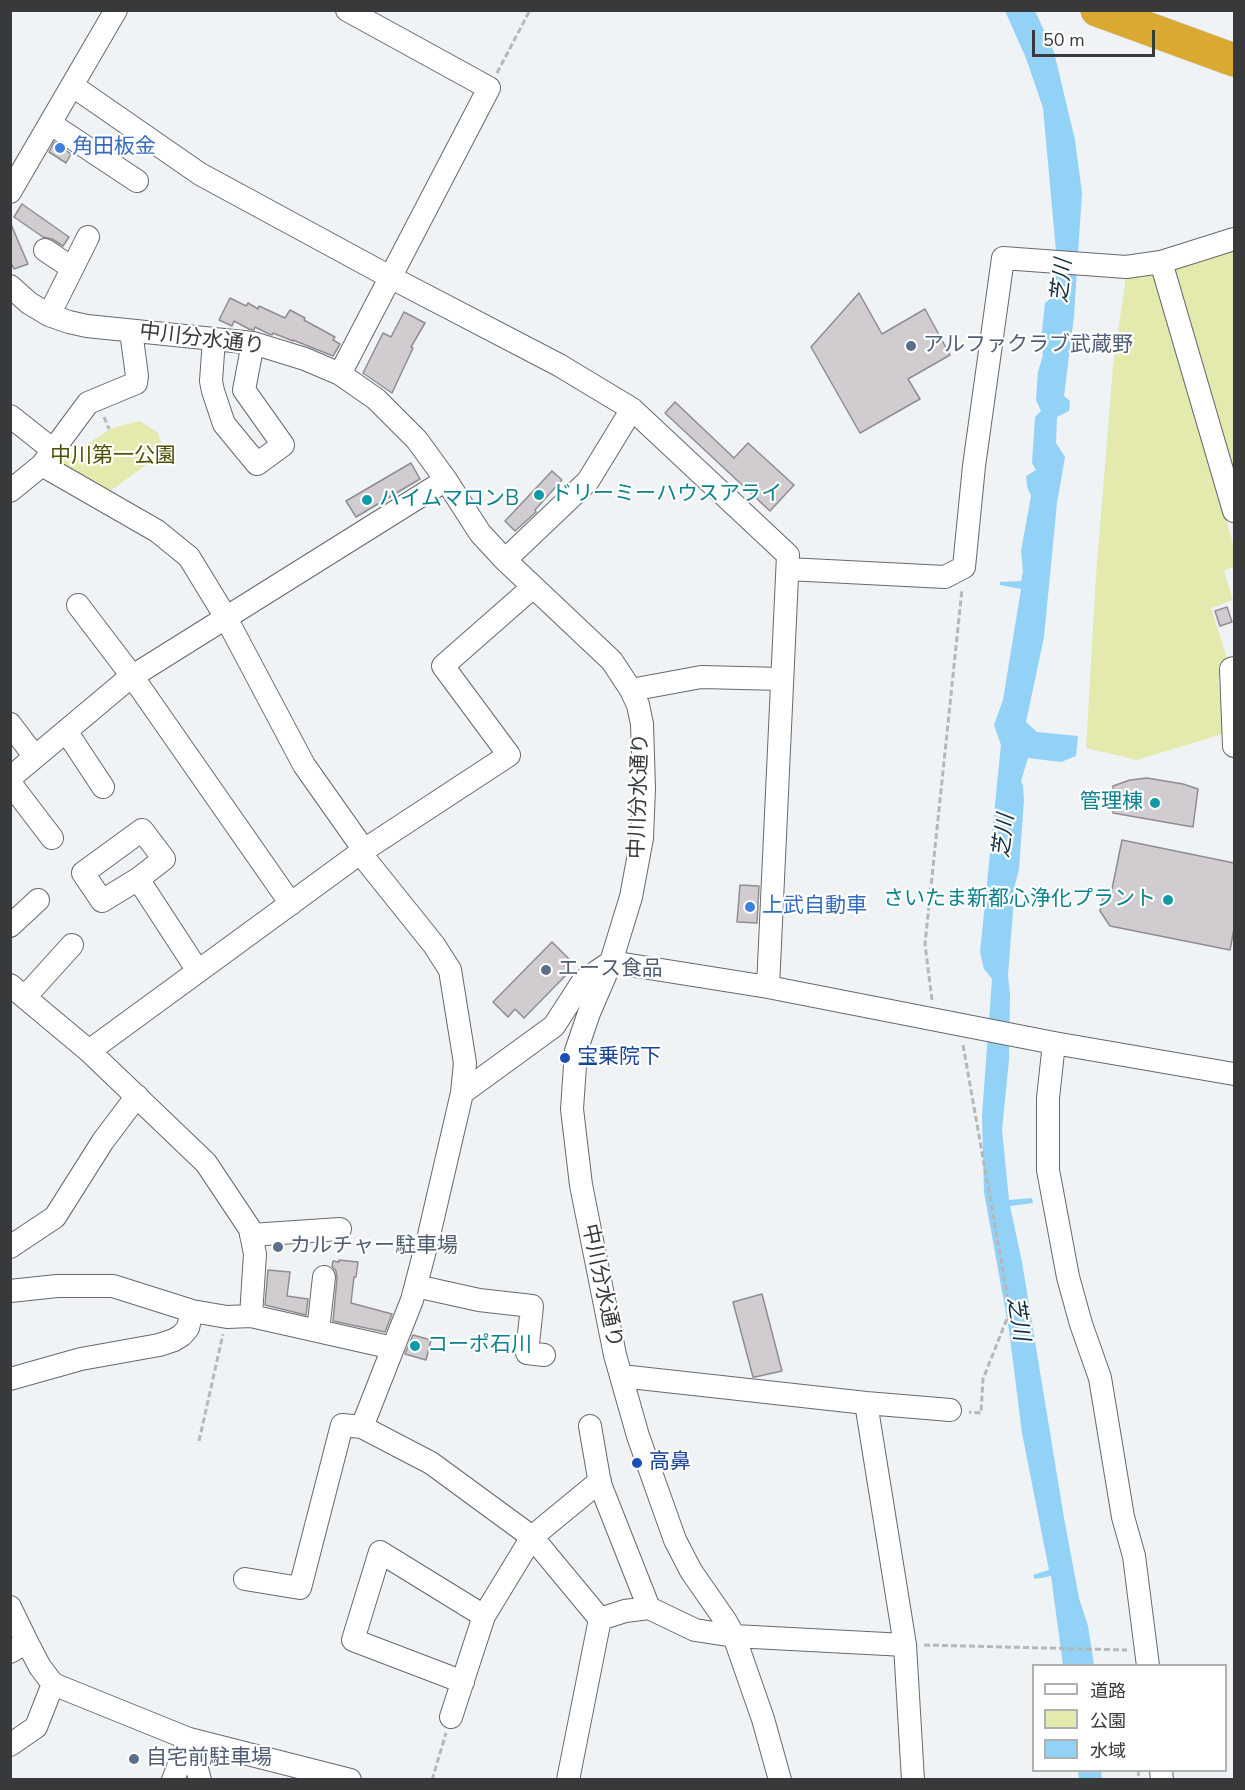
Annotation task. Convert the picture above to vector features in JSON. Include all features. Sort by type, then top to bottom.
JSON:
[{"type":"highway","points":[[1097,10],[1234,60]]},
{"type":"highway","points":[[1136,10],[1234,46]]},
{"type":"street","points":[[340,374],[489,88],[347,10]]},
{"type":"street","points":[[10,192],[115,11]]},
{"type":"street","points":[[73,86],[200,174],[390,278],[559,365],[632,409],[788,555],[768,987]]},
{"type":"street","points":[[51,124],[137,181]]},
{"type":"street","points":[[49,315],[88,237]]},
{"type":"street","points":[[788,569],[945,577],[964,567],[974,466],[1003,258],[1126,267],[1161,262],[1234,239]]},
{"type":"street","points":[[45,250],[72,268]]},
{"type":"street","points":[[1161,262],[1234,511]]},
{"type":"street","name":"中川分水通り","points":[[10,286],[28,303],[49,315],[87,326],[253,344],[305,359],[340,374],[376,399],[417,440],[480,533],[505,560],[612,662],[631,690],[638,705],[642,724],[644,788],[642,838],[632,897],[611,962],[589,1013],[576,1051],[572,1109],[581,1185],[603,1299],[638,1436],[675,1540],[691,1571],[734,1636],[763,1719],[780,1779]]},
{"type":"street","points":[[10,490],[48,458],[88,403],[136,383],[132,331]]},
{"type":"street","points":[[214,339],[211,381],[224,424],[257,464],[283,445],[244,390],[253,344]]},
{"type":"street","points":[[505,560],[588,481],[632,409]]},
{"type":"street","points":[[10,416],[48,458],[157,531],[189,557],[225,616],[304,765],[362,852],[434,945],[450,970],[465,1063],[462,1093],[416,1286],[362,1427]]},
{"type":"street","points":[[52,838],[10,780],[35,757],[132,676],[446,480]]},
{"type":"street","points":[[89,1051],[362,852],[509,755],[443,666],[533,587]]},
{"type":"street","points":[[78,605],[132,676],[291,904]]},
{"type":"street","points":[[1234,668],[1231,669],[1234,746]]},
{"type":"street","points":[[631,690],[701,677],[782,679]]},
{"type":"street","points":[[10,724],[35,757]]},
{"type":"street","points":[[66,731],[103,786]]},
{"type":"street","points":[[138,879],[198,971]]},
{"type":"street","points":[[10,926],[38,900]]},
{"type":"street","points":[[72,945],[18,991],[89,1051],[206,1163],[250,1229],[255,1254],[251,1316]]},
{"type":"street","points":[[462,1093],[554,1026],[583,981],[611,962],[768,987],[1050,1043],[1234,1074]]},
{"type":"street","points":[[1050,1043],[1048,1170],[1068,1277],[1081,1324],[1100,1378],[1122,1517],[1134,1556],[1148,1664]]},
{"type":"street","points":[[10,1247],[55,1217],[103,1141],[136,1096]]},
{"type":"street","points":[[251,1236],[340,1229]]},
{"type":"street","points":[[318,1331],[324,1277]]},
{"type":"street","points":[[10,1291],[57,1286],[113,1286],[192,1311],[226,1317],[251,1316],[393,1348]]},
{"type":"street","points":[[416,1286],[479,1300],[532,1306],[527,1353],[544,1355]]},
{"type":"street","points":[[10,1379],[81,1359],[159,1345],[174,1340],[188,1328],[192,1311]]},
{"type":"street","points":[[621,1376],[950,1410]]},
{"type":"street","points":[[866,1403],[905,1645],[913,1779]]},
{"type":"street","points":[[245,1579],[300,1588],[342,1425],[362,1427],[431,1463],[532,1537],[600,1619]]},
{"type":"street","points":[[590,1426],[600,1481],[650,1608]]},
{"type":"street","points":[[451,1717],[484,1616],[532,1537],[600,1481]]},
{"type":"street","points":[[463,1682],[353,1640],[380,1552],[484,1616]]},
{"type":"street","points":[[10,1607],[19,1647],[40,1667],[53,1684],[189,1739],[350,1779]]},
{"type":"street","points":[[600,1619],[625,1611],[650,1608],[695,1630],[734,1636],[905,1645]]},
{"type":"street","points":[[568,1779],[600,1619]]},
{"type":"street","points":[[10,1744],[36,1727],[53,1684]]},
{"type":"street","points":[[173,1779],[189,1739]]},
{"type":"street","points":[[189,1739],[200,1779]]},
{"type":"path","points":[[489,88],[530,10]]},
{"type":"path","points":[[934,1020],[925,944],[964,567]]},
{"type":"path","points":[[950,1410],[981,1413],[983,1379],[1010,1311],[964,1063],[965,1026]]},
{"type":"path","points":[[199,1441],[226,1317]]},
{"type":"path","points":[[905,1645],[1129,1650]]},
{"type":"path","points":[[432,1779],[451,1717]]},
{"type":"green space","points":[[1234,246],[1234,469],[1174,264]]},
{"type":"green space","points":[[1155,273],[1234,547],[1234,566],[1224,571],[1233,600],[1211,608],[1227,658],[1218,681],[1229,732],[1137,760],[1086,748],[1096,576],[1113,366],[1126,277]]},
{"type":"green space","name":"中川第一公園","points":[[140,421],[158,433],[164,452],[106,494],[54,465],[112,428]]},
{"type":"water","name":"芝川","points":[[1005,11],[1035,11],[1054,52],[1075,140],[1082,193],[1074,316],[1064,396],[1070,401],[1069,411],[1057,417],[1056,443],[1065,457],[1057,503],[1044,637],[1026,722],[1037,732],[1078,736],[1076,756],[1061,762],[1028,758],[1021,781],[1024,800],[1019,869],[1012,897],[1008,975],[1009,1060],[1002,1130],[1009,1200],[1032,1198],[1033,1203],[1010,1206],[1022,1262],[1064,1518],[1079,1598],[1088,1626],[1094,1664],[1063,1664],[1051,1576],[1035,1579],[1033,1575],[1049,1570],[1022,1433],[1009,1330],[984,1192],[982,1116],[992,979],[984,969],[980,952],[1001,745],[994,725],[1003,700],[1021,589],[1000,585],[1000,582],[1021,581],[1023,572],[1021,551],[1031,496],[1026,476],[1036,470],[1032,463],[1035,417],[1041,411],[1036,400],[1038,372],[1043,355],[1041,340],[1045,303],[1050,299],[1056,251],[1043,108],[1026,58]]},
{"type":"water","points":[[1078,1772],[1101,1772],[1102,1779],[1079,1779]]},
{"type":"building","points":[[54,142],[71,154],[66,163],[49,152]]},
{"type":"building","points":[[22,204],[69,237],[63,246],[52,239],[43,237],[14,217]]},
{"type":"building","points":[[10,222],[28,264],[14,269],[10,261]]},
{"type":"building","points":[[859,293],[882,334],[925,309],[950,355],[908,379],[920,399],[860,433],[811,347]]},
{"type":"building","points":[[230,298],[246,306],[248,303],[258,309],[259,306],[285,318],[290,310],[335,337],[333,340],[340,344],[333,356],[255,327],[254,330],[249,329],[234,321],[232,326],[219,320]]},
{"type":"building","points":[[404,312],[425,323],[411,347],[413,348],[392,393],[363,373],[383,333],[391,337]]},
{"type":"building","points":[[675,402],[734,458],[748,443],[794,485],[770,511],[665,413]]},
{"type":"building","points":[[411,463],[420,479],[356,517],[346,501]]},
{"type":"building","name":"ドリーミーハウスアライ","points":[[552,471],[562,480],[535,510],[536,512],[515,531],[505,521]]},
{"type":"building","points":[[1227,607],[1232,622],[1220,626],[1215,611]]},
{"type":"building","name":"管理棟","points":[[1147,778],[1198,789],[1193,827],[1113,813],[1113,786],[1130,780]]},
{"type":"building","name":"さいたま新都心浄化プラント","points":[[1122,840],[1234,863],[1234,929],[1230,950],[1110,926],[1100,911],[1105,888],[1112,889]]},
{"type":"building","points":[[740,885],[759,886],[757,923],[737,922]]},
{"type":"building","points":[[552,942],[570,960],[565,966],[570,971],[524,1018],[515,1009],[508,1017],[493,1002]]},
{"type":"building","points":[[339,1260],[358,1262],[351,1303],[392,1314],[385,1332],[333,1321],[337,1278],[332,1266],[333,1261],[339,1262]]},
{"type":"building","points":[[268,1270],[290,1272],[287,1296],[308,1299],[306,1315],[265,1305]]},
{"type":"building","points":[[762,1294],[782,1371],[753,1377],[733,1302]]},
{"type":"building","name":"コーポ石川","points":[[413,1335],[431,1340],[426,1360],[405,1354]]},
{"type":"place","name":"角田板金","points":[[60,148]]},
{"type":"place","name":"アルファクラブ武蔵野","points":[[911,346]]},
{"type":"place","name":"ドリーミーハウスアライ","points":[[539,495]]},
{"type":"place","name":"ハイムマロンB","points":[[367,500]]},
{"type":"place","name":"管理棟","points":[[1155,803]]},
{"type":"place","name":"さいたま新都心浄化プラント","points":[[1168,900]]},
{"type":"place","name":"上武自動車","points":[[750,907]]},
{"type":"place","name":"エース食品","points":[[546,970]]},
{"type":"place","name":"宝乗院下","points":[[565,1058]]},
{"type":"place","name":"カルチャー駐車場","points":[[278,1247]]},
{"type":"place","name":"コーポ石川","points":[[415,1346]]},
{"type":"place","name":"高鼻","points":[[637,1463]]},
{"type":"place","name":"自宅前駐車場","points":[[134,1759]]}]
